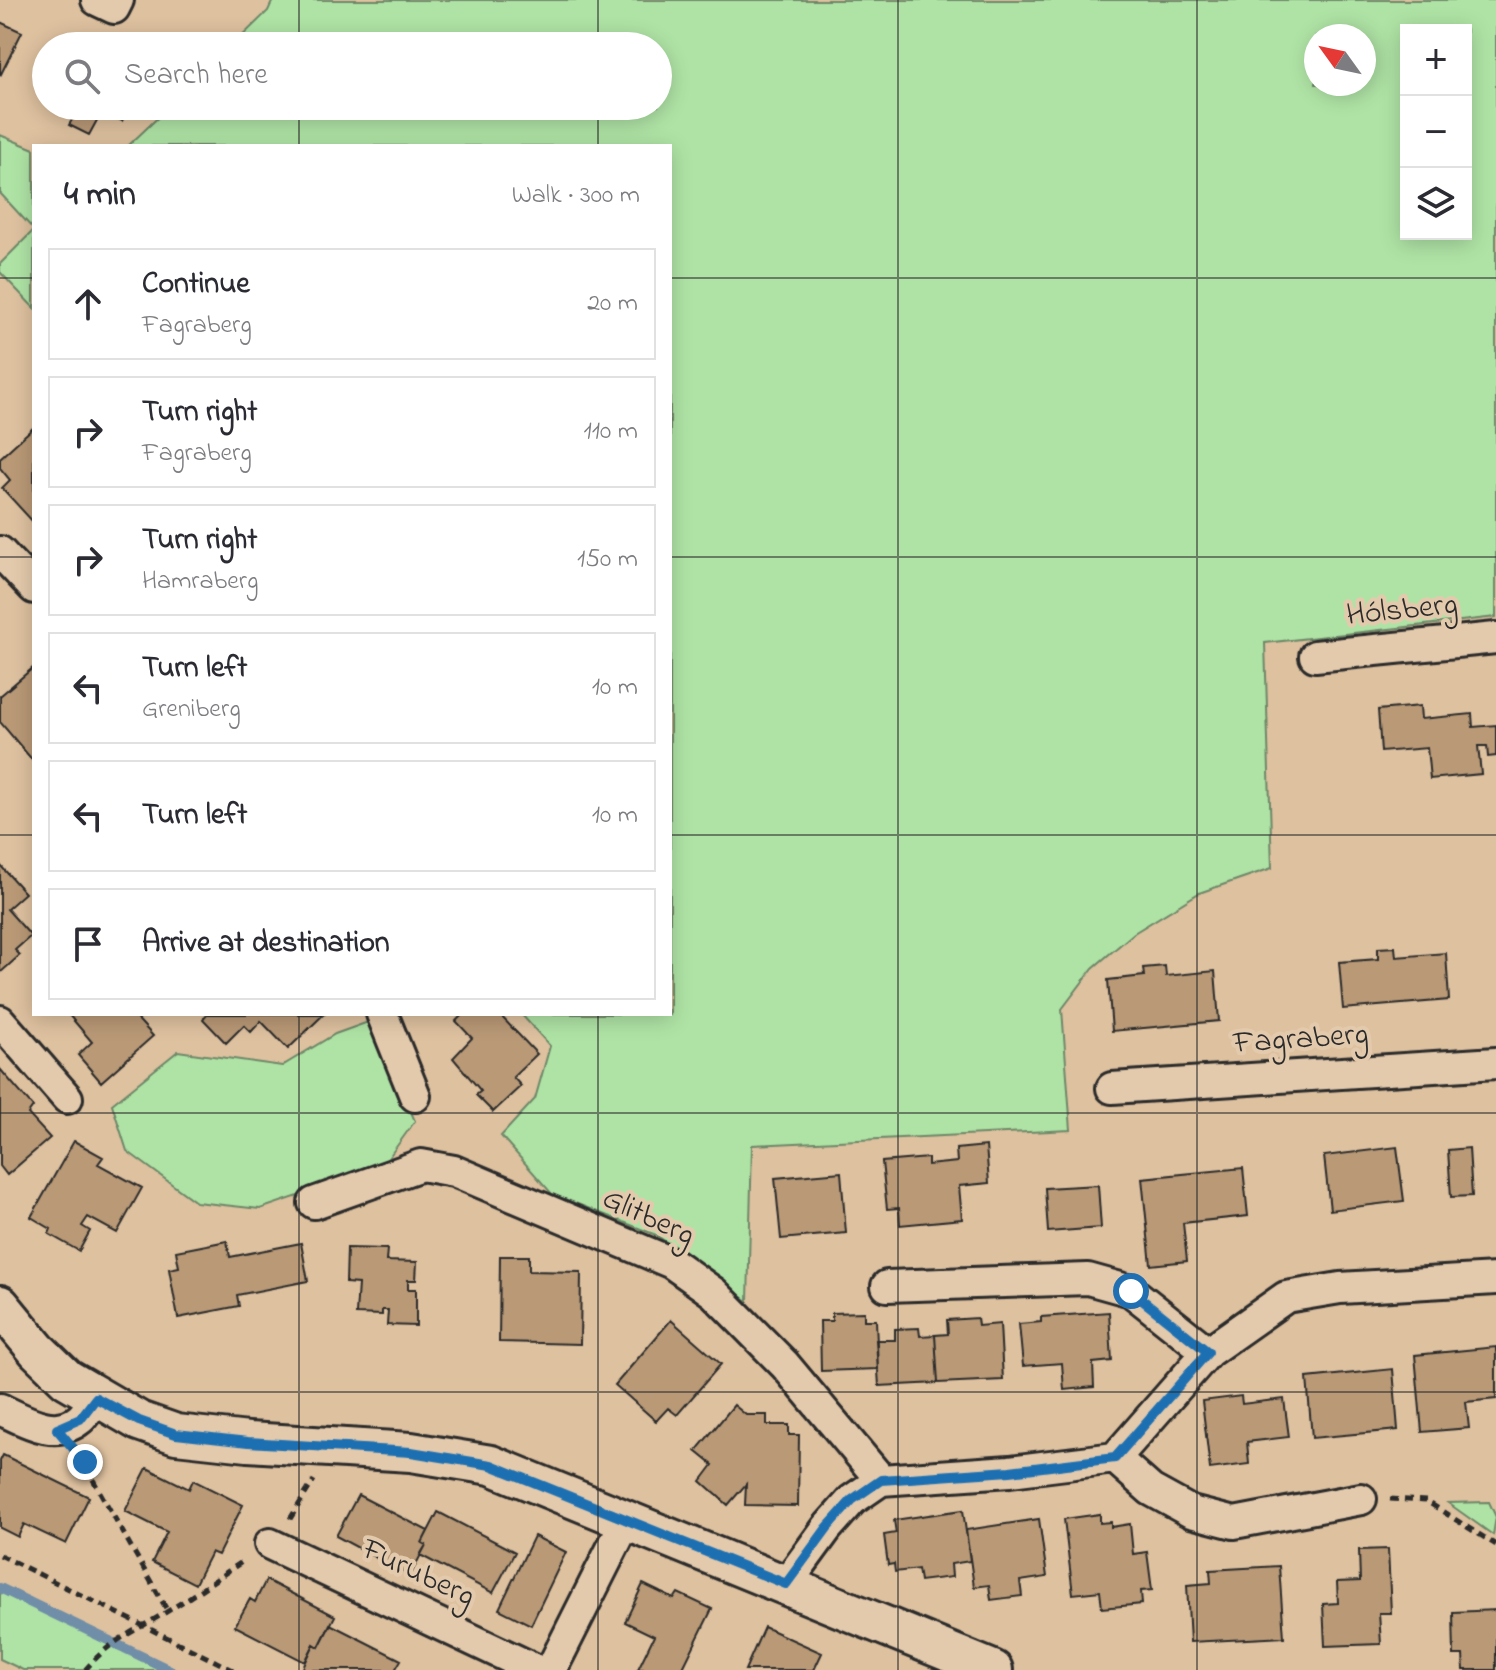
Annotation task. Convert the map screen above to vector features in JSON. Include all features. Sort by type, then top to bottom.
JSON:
[{"type":"street","points":[[97,0],[114,8],[118,0]]},
{"type":"street","points":[[0,552],[32,586]]},
{"type":"street","name":"Hólsberg","points":[[1315,656],[1496,638]]},
{"type":"street","points":[[383,1016],[415,1096]]},
{"type":"street","points":[[0,1021],[67,1098]]},
{"type":"street","name":"Fagraberg","points":[[1112,1088],[1496,1063]]},
{"type":"street","name":"Glitberg","points":[[314,1203],[421,1165],[454,1171],[672,1263],[714,1293],[785,1365],[881,1480]]},
{"type":"street","points":[[887,1286],[1088,1279],[1131,1291],[1208,1352]]},
{"type":"street","points":[[786,1584],[852,1500],[881,1480],[1010,1471],[1115,1458],[1208,1352],[1286,1297],[1340,1288],[1496,1279]]},
{"type":"street","points":[[0,1305],[57,1369],[96,1398],[139,1421],[176,1434],[248,1442],[411,1452],[491,1465],[993,1670]]},
{"type":"street","points":[[0,1409],[34,1425],[57,1429],[80,1419],[96,1398]]},
{"type":"street","points":[[1115,1458],[1151,1490],[1191,1512],[1234,1523],[1361,1499]]},
{"type":"street","points":[[551,1670],[626,1521]]},
{"type":"street","name":"Furuberg","points":[[270,1544],[536,1670]]},
{"type":"path","points":[[57,1429],[85,1462],[167,1610]]},
{"type":"path","points":[[1361,1499],[1426,1501],[1496,1545]]},
{"type":"path","points":[[0,1555],[233,1670]]},
{"type":"path","points":[[85,1670],[101,1651],[124,1634]]},
{"type":"green space","points":[[273,0],[1496,0],[1496,617],[1265,643],[1272,868],[1199,893],[1134,933],[1093,968],[1062,1009],[1071,1130],[752,1145],[748,1301],[656,1235],[552,1194],[501,1136],[535,1099],[550,1046],[523,1016],[672,1016],[672,144],[130,144],[155,120],[672,120],[672,32],[246,32],[268,11]]},
{"type":"green space","points":[[0,135],[32,148],[32,228],[0,193]]},
{"type":"green space","points":[[32,232],[32,306],[0,272],[0,264]]},
{"type":"green space","points":[[371,1021],[415,1121],[381,1168],[260,1209],[196,1202],[127,1151],[112,1104],[178,1051],[282,1066],[335,1034]]},
{"type":"green space","points":[[1489,1502],[1496,1517],[1493,1535],[1448,1503]]},
{"type":"green space","points":[[0,1585],[177,1670],[23,1670],[0,1659]]},
{"type":"building","points":[[0,22],[22,32],[0,76]]},
{"type":"building","points":[[72,120],[97,120],[89,135],[69,125]]},
{"type":"building","points":[[32,429],[32,521],[2,488],[10,480],[0,468],[0,458]]},
{"type":"building","points":[[32,669],[32,760],[0,722],[0,696]]},
{"type":"building","points":[[1420,706],[1421,719],[1472,714],[1473,727],[1496,725],[1496,756],[1488,757],[1487,746],[1478,746],[1481,774],[1430,779],[1427,748],[1381,752],[1378,710]]},
{"type":"building","points":[[0,865],[25,893],[7,909],[31,936],[15,950],[20,955],[0,973]]},
{"type":"building","points":[[1395,947],[1396,957],[1446,953],[1449,1000],[1343,1009],[1339,962],[1378,959],[1378,948]]},
{"type":"building","points":[[1165,966],[1166,976],[1215,971],[1219,1021],[1112,1031],[1108,980],[1144,976],[1143,968]]},
{"type":"building","points":[[70,1016],[135,1016],[153,1036],[101,1082],[78,1055],[92,1042]]},
{"type":"building","points":[[205,1016],[322,1016],[288,1049],[261,1021],[251,1032],[244,1025],[226,1043],[203,1019]]},
{"type":"building","points":[[461,1016],[501,1016],[537,1054],[513,1077],[521,1086],[493,1112],[476,1095],[481,1091],[453,1058],[472,1038],[456,1021]]},
{"type":"building","points":[[0,1069],[33,1107],[28,1114],[50,1138],[7,1175],[0,1166]]},
{"type":"building","points":[[74,1141],[103,1157],[98,1164],[142,1188],[117,1233],[88,1217],[82,1226],[90,1231],[79,1251],[49,1234],[51,1229],[31,1217]]},
{"type":"building","points":[[986,1146],[989,1183],[959,1186],[962,1219],[900,1225],[899,1208],[887,1209],[882,1162],[928,1158],[928,1165],[957,1162],[956,1149]]},
{"type":"building","points":[[1397,1147],[1404,1201],[1330,1210],[1324,1156]]},
{"type":"building","points":[[1469,1148],[1472,1196],[1451,1197],[1448,1150]]},
{"type":"building","points":[[1243,1168],[1248,1216],[1183,1223],[1187,1261],[1151,1265],[1142,1178]]},
{"type":"building","points":[[841,1172],[846,1233],[781,1239],[775,1178]]},
{"type":"building","points":[[1098,1185],[1101,1228],[1048,1232],[1045,1188]]},
{"type":"building","points":[[227,1241],[230,1257],[301,1243],[308,1281],[237,1295],[239,1306],[178,1318],[169,1269],[179,1267],[176,1251]]},
{"type":"building","points":[[347,1248],[387,1249],[386,1261],[417,1262],[416,1280],[408,1280],[408,1289],[416,1289],[416,1326],[387,1325],[388,1310],[382,1310],[382,1315],[356,1314],[358,1284],[346,1283]]},
{"type":"building","points":[[500,1256],[529,1256],[529,1271],[581,1272],[580,1344],[499,1342]]},
{"type":"building","points":[[864,1312],[864,1320],[876,1320],[878,1369],[821,1371],[820,1321],[832,1321],[832,1313]]},
{"type":"building","points":[[1109,1312],[1112,1361],[1093,1363],[1094,1387],[1064,1390],[1062,1363],[1023,1366],[1019,1324],[1041,1322],[1041,1317]]},
{"type":"building","points":[[977,1318],[978,1326],[1000,1324],[1003,1380],[938,1383],[935,1335],[948,1334],[947,1320]]},
{"type":"building","points":[[671,1320],[721,1364],[677,1415],[668,1408],[656,1421],[615,1385]]},
{"type":"building","points":[[919,1328],[920,1336],[935,1335],[938,1383],[879,1386],[876,1340],[895,1340],[895,1329]]},
{"type":"building","points":[[1496,1347],[1496,1399],[1466,1402],[1469,1428],[1422,1432],[1415,1355]]},
{"type":"building","points":[[1393,1369],[1398,1430],[1312,1438],[1307,1378]]},
{"type":"building","points":[[1241,1396],[1242,1404],[1284,1399],[1289,1437],[1247,1442],[1249,1464],[1210,1469],[1202,1401]]},
{"type":"building","points":[[734,1405],[746,1415],[767,1415],[767,1425],[789,1425],[789,1435],[799,1435],[798,1506],[745,1505],[746,1484],[728,1505],[701,1481],[713,1465],[696,1451]]},
{"type":"building","points":[[3,1455],[89,1497],[66,1544],[24,1524],[18,1537],[0,1528],[0,1461]]},
{"type":"building","points":[[147,1468],[189,1489],[193,1480],[243,1505],[218,1555],[211,1552],[195,1584],[152,1562],[167,1532],[125,1511]]},
{"type":"building","points":[[358,1495],[428,1531],[422,1543],[426,1545],[410,1576],[336,1536]]},
{"type":"building","points":[[963,1510],[970,1561],[951,1564],[952,1577],[920,1581],[918,1569],[895,1572],[894,1564],[888,1565],[884,1535],[896,1533],[894,1520]]},
{"type":"building","points":[[438,1512],[515,1552],[493,1593],[420,1555],[426,1545],[422,1543]]},
{"type":"building","points":[[1100,1514],[1100,1523],[1111,1522],[1111,1527],[1130,1524],[1133,1554],[1147,1552],[1152,1590],[1141,1591],[1142,1604],[1102,1608],[1100,1591],[1073,1594],[1064,1519]]},
{"type":"building","points":[[1039,1519],[1047,1577],[1020,1581],[1022,1596],[991,1600],[989,1585],[974,1587],[966,1530]]},
{"type":"building","points":[[534,1536],[566,1552],[531,1625],[499,1609]]},
{"type":"building","points":[[1388,1549],[1391,1613],[1379,1613],[1381,1644],[1325,1646],[1323,1604],[1338,1603],[1337,1582],[1360,1581],[1359,1550]]},
{"type":"building","points":[[1279,1566],[1284,1637],[1190,1642],[1187,1585],[1211,1583],[1210,1570]]},
{"type":"building","points":[[266,1580],[335,1616],[319,1647],[314,1644],[305,1662],[235,1626],[250,1599],[255,1602]]},
{"type":"building","points":[[643,1584],[674,1599],[678,1593],[712,1609],[682,1670],[638,1669],[654,1636],[625,1622]]},
{"type":"building","points":[[1496,1610],[1496,1670],[1464,1670],[1463,1655],[1454,1655],[1453,1612]]},
{"type":"building","points":[[330,1624],[401,1660],[395,1670],[302,1670],[314,1644],[319,1647]]},
{"type":"building","points":[[764,1627],[822,1653],[814,1670],[745,1670]]},
{"type":"waterway","points":[[0,1588],[170,1670]]},
{"type":"route","points":[[85,1462],[57,1429],[80,1419],[96,1398],[139,1421],[176,1434],[248,1442],[411,1452],[491,1465],[786,1584],[852,1500],[881,1480],[1010,1471],[1115,1458],[1208,1352],[1131,1291]]}]
